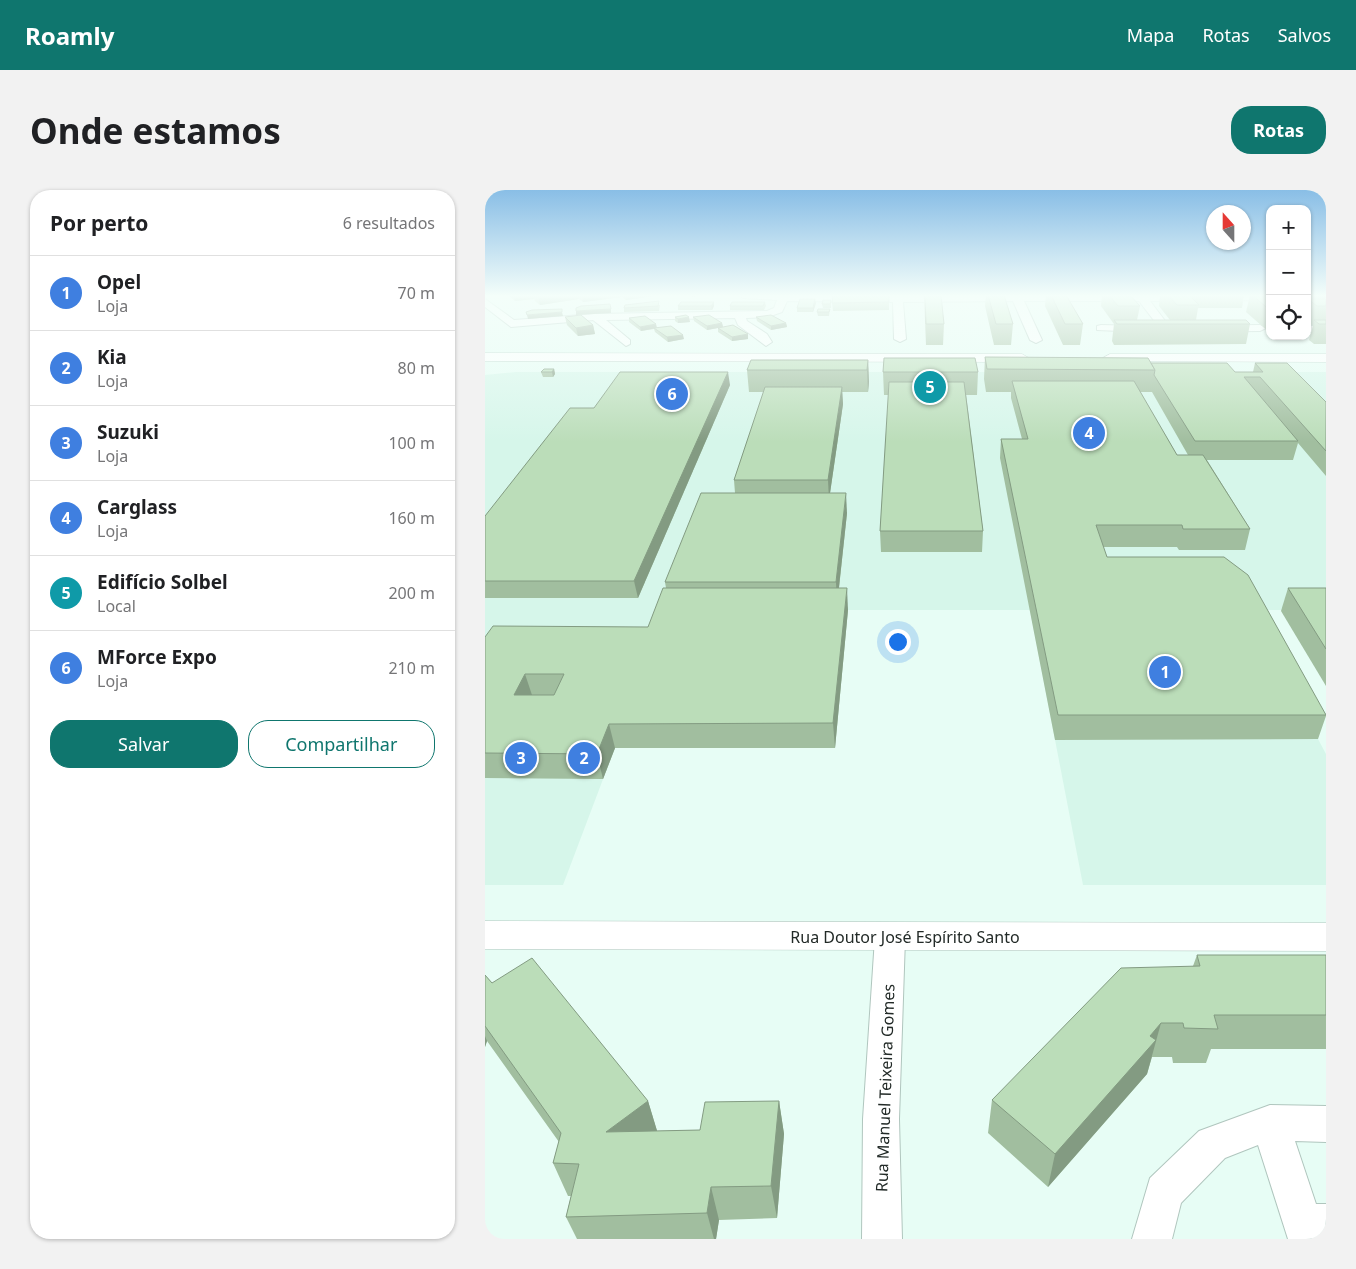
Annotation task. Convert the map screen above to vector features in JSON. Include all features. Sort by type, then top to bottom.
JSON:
[{"type":"main road","points":[[485,348],[539,357]]},
{"type":"main road","points":[[485,357],[1034,362],[485,365]]},
{"type":"main road","points":[[1326,358],[1097,362],[1326,365]]},
{"type":"main road","points":[[485,369],[519,365]]},
{"type":"main road","name":"Rua Doutor José Espírito Santo","points":[[485,935],[890,938],[1326,938]]},
{"type":"street","name":"Rua Manuel Teixeira Gomes","points":[[882,1239],[881,1119],[890,938]]},
{"type":"street","points":[[1152,1239],[1165,1192],[1212,1144],[1270,1123],[1326,1124]]},
{"type":"street","points":[[1270,1123],[1313,1229]]},
{"type":"shaded area","points":[[516,372],[1326,372],[1326,610],[1249,610],[1326,754],[1326,885],[1083,885],[1030,610],[667,610],[563,885],[485,885],[485,375]]},
{"type":"building","points":[[985,357],[1148,358],[1155,370],[987,369]]},
{"type":"building","points":[[884,358],[975,358],[978,372],[883,372]]},
{"type":"building","points":[[751,360],[868,360],[867,370],[747,370]]},
{"type":"building","points":[[1151,363],[1227,363],[1235,372],[1263,372],[1255,363],[1287,363],[1326,402],[1326,451],[1260,377],[1244,377],[1298,441],[1195,441],[1154,375],[1155,370]]},
{"type":"building","points":[[544,369],[554,369],[552,372],[541,372]]},
{"type":"building","points":[[620,372],[728,372],[634,581],[485,581],[485,516],[570,408],[594,408]]},
{"type":"building","points":[[1012,381],[1134,381],[1177,455],[1203,455],[1250,529],[1183,529],[1182,525],[1096,525],[1107,557],[1224,557],[1248,575],[1326,715],[1058,715],[1001,439],[1028,439]]},
{"type":"building","points":[[889,382],[964,382],[983,531],[880,531]]},
{"type":"building","points":[[765,387],[842,387],[828,480],[734,480]]},
{"type":"building","points":[[701,493],[846,493],[836,582],[665,582]]},
{"type":"building","points":[[663,588],[847,588],[833,723],[609,724],[597,754],[485,753],[485,637],[493,626],[648,627]],"holes":[[[525,674],[564,674],[554,695],[514,695]]]},
{"type":"building","points":[[1288,588],[1326,588],[1326,649]]},
{"type":"building","points":[[1197,955],[1326,955],[1326,1015],[1214,1015],[1218,1029],[1184,1028],[1183,1023],[1161,1023],[1150,1036],[1156,1040],[1055,1154],[992,1100],[1121,968],[1200,966]]},
{"type":"building","points":[[532,958],[648,1101],[606,1132],[700,1130],[705,1102],[779,1101],[771,1186],[711,1187],[707,1213],[566,1217],[579,1164],[553,1163],[561,1133],[485,1026],[485,975],[492,983]]},
{"type":"place","name":"Edifício Solbel","points":[[930,387]]},
{"type":"place","name":"MForce Expo","points":[[672,394]]},
{"type":"place","name":"Carglass","points":[[1089,433]]},
{"type":"place","name":"Opel","points":[[1165,672]]},
{"type":"place","name":"Suzuki","points":[[521,758]]},
{"type":"place","name":"Kia","points":[[584,758]]}]
